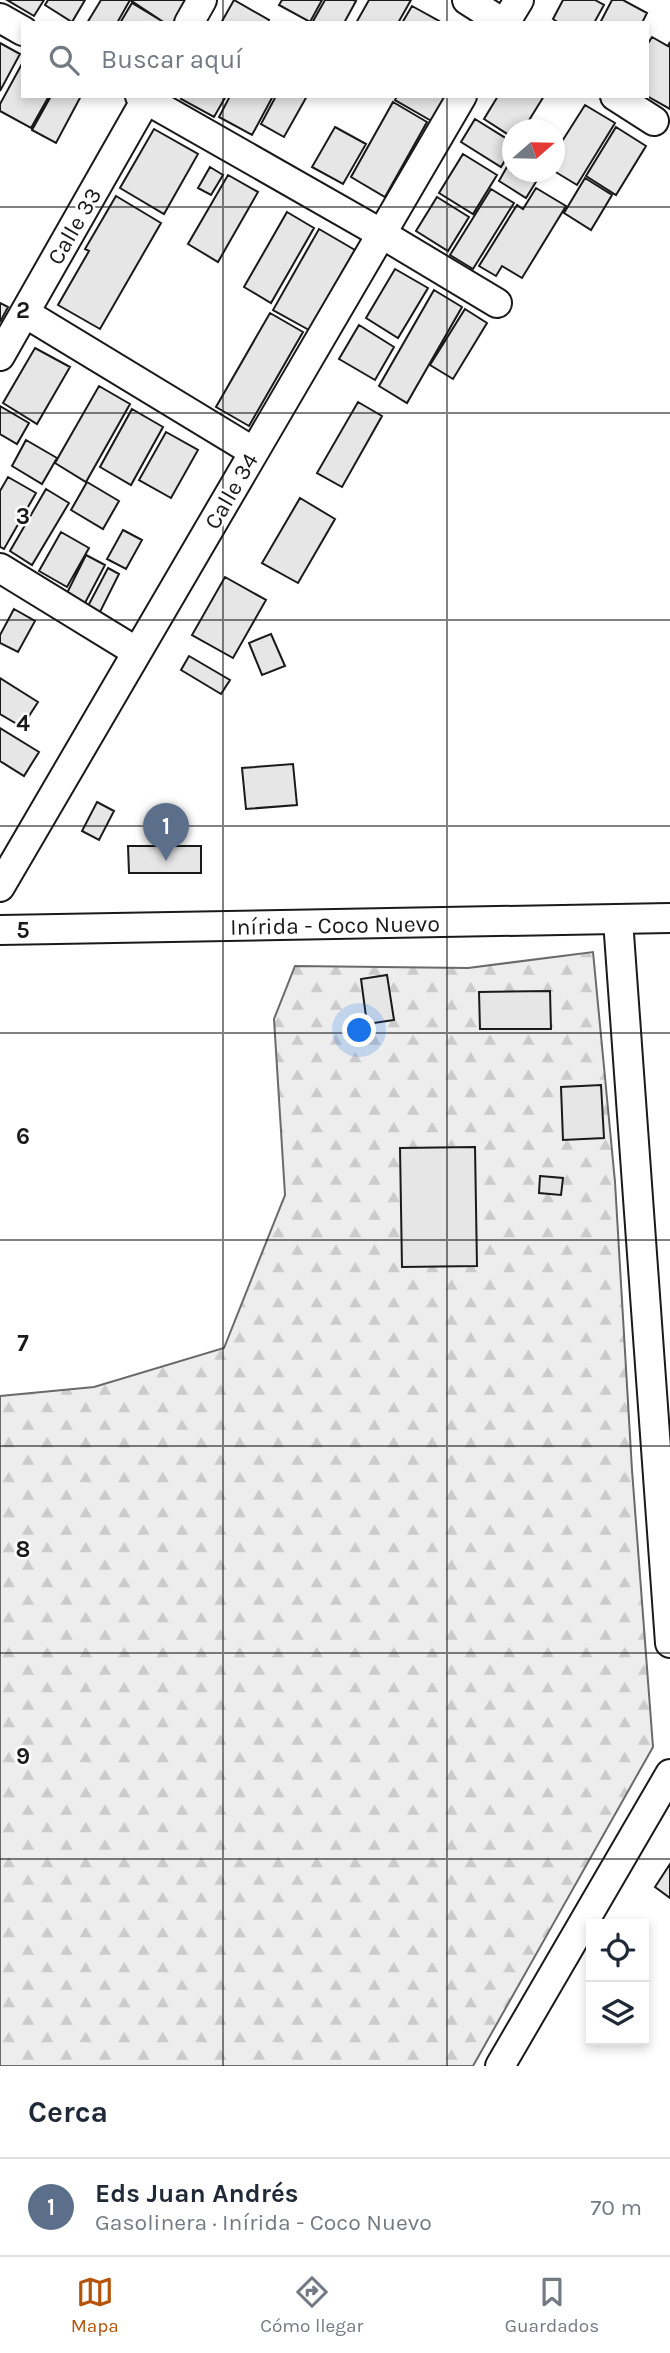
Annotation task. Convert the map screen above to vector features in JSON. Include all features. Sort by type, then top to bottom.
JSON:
[{"type":"street","points":[[190,21],[202,0]]},
{"type":"street","points":[[467,0],[501,21]]},
{"type":"street","points":[[505,21],[519,0]]},
{"type":"street","points":[[0,18],[21,30]]},
{"type":"street","name":"Calle 33","points":[[0,356],[144,98]]},
{"type":"street","points":[[147,98],[497,303]]},
{"type":"street","name":"Calle 34","points":[[0,887],[461,98]]},
{"type":"street","points":[[618,98],[654,121]]},
{"type":"street","points":[[25,313],[254,452]]},
{"type":"street","points":[[0,568],[137,652]]},
{"type":"street","name":"Inírida - Coco Nuevo","points":[[0,930],[670,918]]},
{"type":"street","points":[[618,920],[670,1643]]},
{"type":"street","points":[[500,2066],[670,1774]]},
{"type":"green space","points":[[593,952],[615,1182],[632,1470],[653,1747],[473,2066],[0,2066],[0,1396],[94,1387],[224,1348],[285,1195],[274,1019],[295,966],[468,968]]},
{"type":"building","points":[[7,0],[44,0],[34,16]]},
{"type":"building","points":[[48,0],[85,0],[73,21],[45,5]]},
{"type":"building","points":[[101,0],[130,0],[118,21],[88,21]]},
{"type":"building","points":[[130,0],[186,0],[174,21],[162,21]]},
{"type":"building","points":[[234,0],[269,20],[269,21],[222,21]]},
{"type":"building","points":[[282,0],[322,0],[311,21],[279,5]]},
{"type":"building","points":[[325,0],[356,1],[345,21],[313,21]]},
{"type":"building","points":[[369,0],[411,0],[399,21],[357,21]]},
{"type":"building","points":[[563,0],[595,0],[604,5],[595,21],[553,19]]},
{"type":"building","points":[[612,0],[623,0],[647,13],[643,21],[601,21]]},
{"type":"building","points":[[132,3],[162,21],[121,21]]},
{"type":"building","points":[[412,6],[439,21],[403,21]]},
{"type":"building","points":[[652,37],[668,46],[670,42],[670,109],[649,97],[649,42]]},
{"type":"building","points":[[0,43],[20,54],[0,91]]},
{"type":"building","points":[[21,66],[21,98],[48,98],[31,128],[0,111],[0,104]]},
{"type":"building","points":[[50,98],[80,98],[56,143],[32,130]]},
{"type":"building","points":[[182,98],[225,98],[214,117]]},
{"type":"building","points":[[229,98],[272,98],[252,135],[219,117]]},
{"type":"building","points":[[275,98],[306,98],[284,137],[261,124]]},
{"type":"building","points":[[396,98],[449,98],[435,123],[395,100]]},
{"type":"building","points":[[497,98],[543,98],[530,119],[502,119],[502,131],[484,119]]},
{"type":"building","points":[[393,102],[427,122],[385,197],[351,177]]},
{"type":"building","points":[[585,105],[615,123],[577,185],[565,178],[565,137]]},
{"type":"building","points":[[475,119],[502,136],[502,165],[501,167],[461,142]]},
{"type":"building","points":[[335,127],[366,144],[343,184],[312,167]]},
{"type":"building","points":[[616,127],[646,146],[616,195],[586,176]]},
{"type":"building","points":[[154,129],[198,154],[164,214],[120,188]]},
{"type":"building","points":[[463,154],[497,175],[473,214],[439,193]]},
{"type":"building","points":[[210,167],[223,175],[211,195],[198,188]]},
{"type":"building","points":[[228,175],[258,192],[218,262],[188,244]]},
{"type":"building","points":[[502,176],[502,182],[536,182],[526,198],[499,181]]},
{"type":"building","points":[[585,178],[612,195],[591,230],[564,213]]},
{"type":"building","points":[[536,188],[566,206],[522,278],[502,266],[496,276],[479,266],[517,205],[523,209]]},
{"type":"building","points":[[491,189],[514,203],[473,269],[450,255]]},
{"type":"building","points":[[116,196],[161,223],[100,329],[58,305],[89,251],[85,249]]},
{"type":"building","points":[[437,197],[469,217],[448,251],[416,231]]},
{"type":"building","points":[[287,212],[314,228],[271,303],[244,287]]},
{"type":"building","points":[[319,229],[355,250],[309,330],[273,310]]},
{"type":"building","points":[[395,269],[428,288],[398,338],[366,318]]},
{"type":"building","points":[[434,290],[462,307],[407,403],[379,386]]},
{"type":"building","points":[[0,303],[8,307],[0,322]]},
{"type":"building","points":[[465,309],[487,323],[453,379],[430,365]]},
{"type":"building","points":[[270,313],[303,332],[249,426],[216,407]]},
{"type":"building","points":[[359,325],[394,347],[375,380],[339,359]]},
{"type":"building","points":[[35,348],[70,367],[37,424],[3,403]]},
{"type":"building","points":[[99,386],[130,404],[86,482],[55,463]]},
{"type":"building","points":[[358,402],[382,416],[342,487],[317,473]]},
{"type":"building","points":[[0,406],[29,423],[17,444],[0,434]]},
{"type":"building","points":[[132,409],[163,427],[131,485],[100,467]]},
{"type":"building","points":[[166,432],[198,450],[171,498],[139,480]]},
{"type":"building","points":[[26,440],[57,458],[42,484],[12,466]]},
{"type":"building","points":[[8,477],[36,493],[4,549],[0,547],[0,491]]},
{"type":"building","points":[[87,482],[119,501],[103,529],[71,510]]},
{"type":"building","points":[[46,489],[69,503],[32,565],[10,551]]},
{"type":"building","points":[[300,498],[335,519],[298,583],[262,563]]},
{"type":"building","points":[[123,530],[142,540],[126,569],[107,559]]},
{"type":"building","points":[[61,532],[89,548],[67,587],[39,571]]},
{"type":"building","points":[[86,555],[105,565],[85,603],[67,593]]},
{"type":"building","points":[[108,568],[119,574],[100,612],[88,606]]},
{"type":"building","points":[[225,577],[266,600],[233,658],[192,635]]},
{"type":"building","points":[[14,609],[35,621],[18,652],[0,643],[0,635]]},
{"type":"building","points":[[271,634],[285,666],[262,675],[249,643]]},
{"type":"building","points":[[189,656],[230,680],[221,694],[181,670]]},
{"type":"building","points":[[0,678],[38,702],[22,727],[0,714]]},
{"type":"building","points":[[0,728],[39,752],[24,776],[0,761]]},
{"type":"building","points":[[293,764],[297,805],[246,809],[242,768]]},
{"type":"building","points":[[97,802],[114,811],[99,840],[82,831]]},
{"type":"building","points":[[128,846],[201,846],[201,873],[129,873]]},
{"type":"building","points":[[387,975],[394,1020],[367,1024],[361,979]]},
{"type":"building","points":[[550,991],[551,1029],[480,1029],[479,992]]},
{"type":"building","points":[[601,1085],[604,1138],[563,1140],[561,1087]]},
{"type":"building","points":[[475,1147],[477,1266],[402,1267],[400,1148]]},
{"type":"building","points":[[540,1176],[563,1178],[561,1195],[539,1193]]},
{"type":"building","points":[[670,1864],[670,1898],[655,1887]]},
{"type":"place","name":"Eds Juan Andrés","points":[[166,861]]}]
